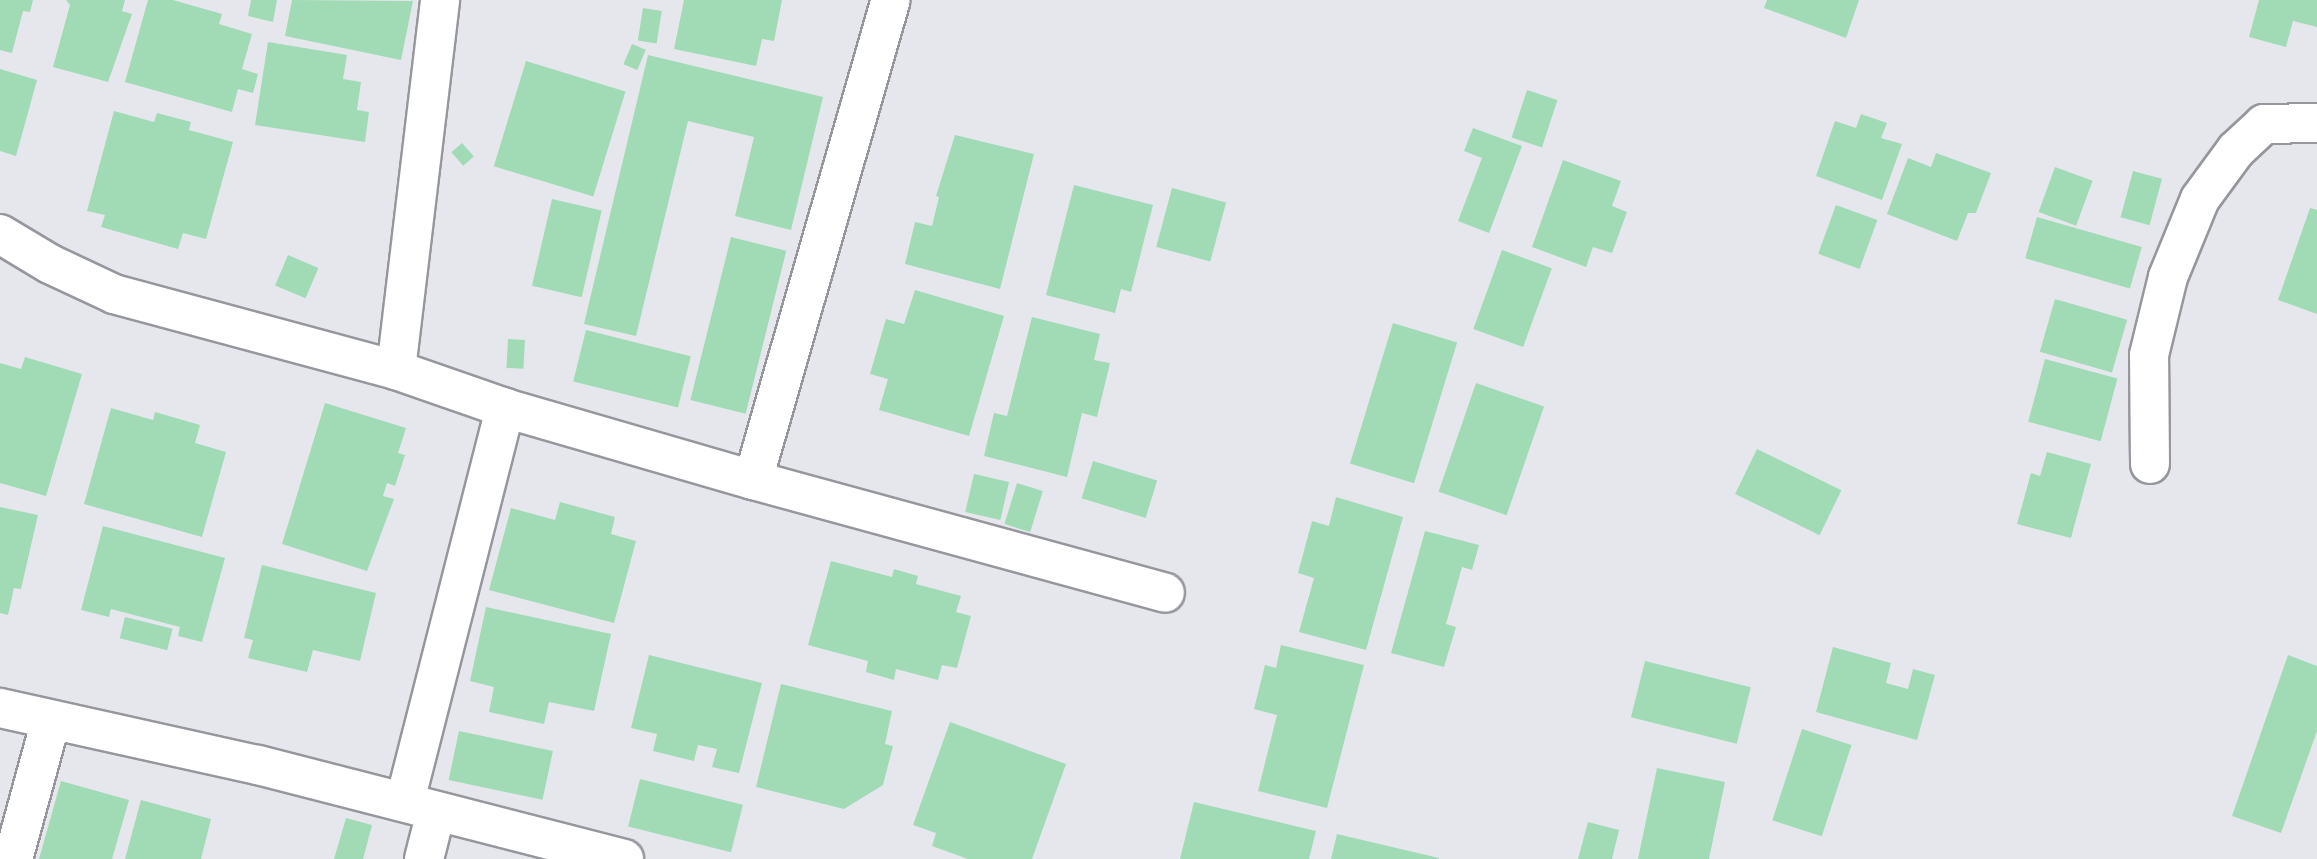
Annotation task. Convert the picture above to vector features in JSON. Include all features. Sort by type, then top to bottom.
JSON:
[{"type":"street","points":[[396,370],[440,0]]},
{"type":"street","points":[[753,481],[891,0]]},
{"type":"street","points":[[2150,464],[2149,355],[2168,277],[2200,199],[2236,149],[2264,124],[2317,123]]},
{"type":"street","points":[[0,234],[50,264],[114,293],[396,370],[505,408],[753,481],[1165,593]]},
{"type":"street","points":[[424,859],[420,807],[505,408]]},
{"type":"street","points":[[0,708],[420,807],[624,859]]},
{"type":"street","points":[[13,859],[51,720]]},
{"type":"building","points":[[0,0],[33,0],[30,12],[23,11],[12,53],[0,50]]},
{"type":"building","points":[[66,0],[125,0],[122,11],[132,14],[108,82],[53,67],[70,5]]},
{"type":"building","points":[[148,0],[173,0],[222,14],[219,24],[252,34],[242,69],[258,74],[253,93],[238,89],[232,112],[125,82]]},
{"type":"building","points":[[251,0],[277,0],[273,22],[248,16]]},
{"type":"building","points":[[292,0],[413,1],[401,60],[285,36]]},
{"type":"building","points":[[684,0],[782,0],[774,41],[762,39],[756,66],[674,49]]},
{"type":"building","points":[[1767,0],[1859,0],[1846,38],[1764,8]]},
{"type":"building","points":[[2259,0],[2317,0],[2317,27],[2293,21],[2286,47],[2249,37]]},
{"type":"building","points":[[643,8],[662,11],[657,44],[638,41]]},
{"type":"building","points":[[268,42],[347,55],[343,79],[361,82],[357,110],[369,112],[365,142],[255,125]]},
{"type":"building","points":[[632,44],[646,50],[637,70],[623,64]]},
{"type":"building","points":[[648,55],[823,97],[791,230],[735,216],[754,137],[688,121],[636,336],[584,324]]},
{"type":"building","points":[[526,61],[625,91],[593,197],[494,166]]},
{"type":"building","points":[[0,69],[37,80],[16,156],[0,151]]},
{"type":"building","points":[[1527,90],[1557,100],[1542,147],[1512,138]]},
{"type":"building","points":[[114,111],[154,122],[157,113],[191,122],[189,130],[233,142],[206,239],[183,233],[178,249],[101,227],[105,215],[87,211]]},
{"type":"building","points":[[1861,114],[1887,123],[1881,138],[1902,144],[1882,200],[1816,176],[1835,121],[1856,128]]},
{"type":"building","points":[[1473,128],[1522,146],[1489,233],[1458,221],[1482,158],[1464,151]]},
{"type":"building","points":[[955,135],[1034,154],[1000,289],[905,264],[915,222],[932,226],[939,197],[936,196]]},
{"type":"building","points":[[462,143],[474,157],[463,166],[451,152]]},
{"type":"building","points":[[1936,153],[1991,173],[1976,213],[1968,213],[1957,241],[1887,214],[1908,158],[1931,167]]},
{"type":"building","points":[[1563,160],[1621,181],[1612,206],[1627,212],[1612,253],[1593,247],[1586,267],[1532,247]]},
{"type":"building","points":[[2055,167],[2093,181],[2076,226],[2039,212]]},
{"type":"building","points":[[2133,171],[2162,179],[2150,225],[2121,217]]},
{"type":"building","points":[[1074,185],[1153,205],[1131,292],[1121,289],[1115,313],[1046,295]]},
{"type":"building","points":[[1172,188],[1226,202],[1210,261],[1156,247]]},
{"type":"building","points":[[552,199],[602,210],[582,297],[532,286]]},
{"type":"building","points":[[1836,205],[1877,220],[1860,269],[1818,254]]},
{"type":"building","points":[[2310,208],[2317,210],[2317,314],[2278,300]]},
{"type":"building","points":[[2037,217],[2142,247],[2130,288],[2025,258]]},
{"type":"building","points":[[731,237],[786,251],[746,414],[690,400]]},
{"type":"building","points":[[1502,250],[1552,268],[1523,347],[1473,329]]},
{"type":"building","points":[[288,255],[318,268],[305,298],[275,285]]},
{"type":"building","points":[[915,290],[1004,316],[969,436],[879,410],[888,379],[870,374],[886,319],[904,324]]},
{"type":"building","points":[[2055,299],[2127,320],[2112,373],[2040,352]]},
{"type":"building","points":[[1032,317],[1100,334],[1094,360],[1110,363],[1097,417],[1082,413],[1067,477],[984,456],[994,413],[1007,416]]},
{"type":"building","points":[[1393,323],[1457,343],[1414,483],[1350,464]]},
{"type":"building","points":[[586,330],[691,356],[678,408],[573,381]]},
{"type":"building","points":[[508,339],[525,340],[523,369],[506,368]]},
{"type":"building","points":[[25,357],[82,374],[46,496],[0,483],[0,363],[21,369]]},
{"type":"building","points":[[2045,359],[2117,378],[2101,441],[2028,422]]},
{"type":"building","points":[[1476,383],[1544,406],[1507,515],[1439,492]]},
{"type":"building","points":[[325,403],[406,428],[398,453],[405,455],[395,486],[387,483],[383,496],[394,499],[367,571],[282,544]]},
{"type":"building","points":[[111,408],[153,420],[155,412],[200,425],[195,443],[226,452],[202,537],[84,504]]},
{"type":"building","points":[[1757,449],[1841,490],[1820,535],[1735,494]]},
{"type":"building","points":[[2047,452],[2091,464],[2071,538],[2017,524],[2031,473],[2040,476]]},
{"type":"building","points":[[1093,461],[1157,481],[1146,518],[1082,498]]},
{"type":"building","points":[[974,474],[1009,482],[1000,520],[965,512]]},
{"type":"building","points":[[1017,483],[1043,491],[1030,532],[1004,524]]},
{"type":"building","points":[[1336,497],[1403,517],[1366,650],[1299,632],[1314,578],[1298,573],[1312,521],[1329,526]]},
{"type":"building","points":[[560,502],[615,517],[611,534],[636,541],[614,623],[489,590],[511,508],[555,520]]},
{"type":"building","points":[[0,507],[38,515],[21,589],[14,588],[8,615],[0,613]]},
{"type":"building","points":[[103,526],[225,558],[202,642],[178,636],[180,627],[111,609],[109,617],[81,610]]},
{"type":"building","points":[[1425,531],[1479,545],[1472,570],[1462,567],[1446,624],[1456,627],[1444,667],[1391,653]]},
{"type":"building","points":[[831,561],[892,577],[894,569],[918,576],[916,584],[961,596],[956,612],[971,616],[957,668],[942,665],[938,680],[896,669],[894,680],[866,672],[868,661],[808,645]]},
{"type":"building","points":[[262,565],[376,593],[360,661],[313,650],[307,672],[248,658],[253,640],[244,638]]},
{"type":"building","points":[[486,607],[611,634],[594,711],[549,702],[544,724],[489,712],[494,687],[470,681]]},
{"type":"building","points":[[125,617],[173,629],[167,650],[120,638]]},
{"type":"building","points":[[1281,645],[1364,665],[1327,808],[1258,791],[1277,715],[1254,709],[1265,665],[1276,668]]},
{"type":"building","points":[[1833,647],[1891,663],[1886,683],[1908,689],[1913,669],[1935,675],[1917,740],[1816,712]]},
{"type":"building","points":[[649,655],[762,683],[739,773],[712,767],[717,749],[698,745],[694,761],[653,751],[657,734],[631,728]]},
{"type":"building","points":[[2288,655],[2317,666],[2317,731],[2281,833],[2232,816]]},
{"type":"building","points":[[1645,661],[1751,687],[1737,744],[1631,717]]},
{"type":"building","points":[[781,684],[892,711],[885,744],[893,746],[883,785],[844,809],[756,787]]},
{"type":"building","points":[[950,722],[1066,764],[1032,859],[968,859],[932,846],[936,833],[913,825]]},
{"type":"building","points":[[1802,729],[1851,745],[1822,836],[1772,820]]},
{"type":"building","points":[[459,731],[553,751],[543,800],[449,780]]},
{"type":"building","points":[[1657,768],[1725,782],[1709,859],[1638,859]]},
{"type":"building","points":[[640,779],[743,805],[731,852],[628,827]]},
{"type":"building","points":[[61,781],[129,800],[112,859],[39,859]]},
{"type":"building","points":[[141,800],[211,819],[201,859],[125,859]]},
{"type":"building","points":[[1194,802],[1316,831],[1309,859],[1180,859]]},
{"type":"building","points":[[346,818],[372,825],[363,859],[334,859]]},
{"type":"building","points":[[1588,822],[1619,830],[1612,859],[1578,859]]},
{"type":"building","points":[[1337,834],[1439,858],[1439,859],[1331,859]]}]
